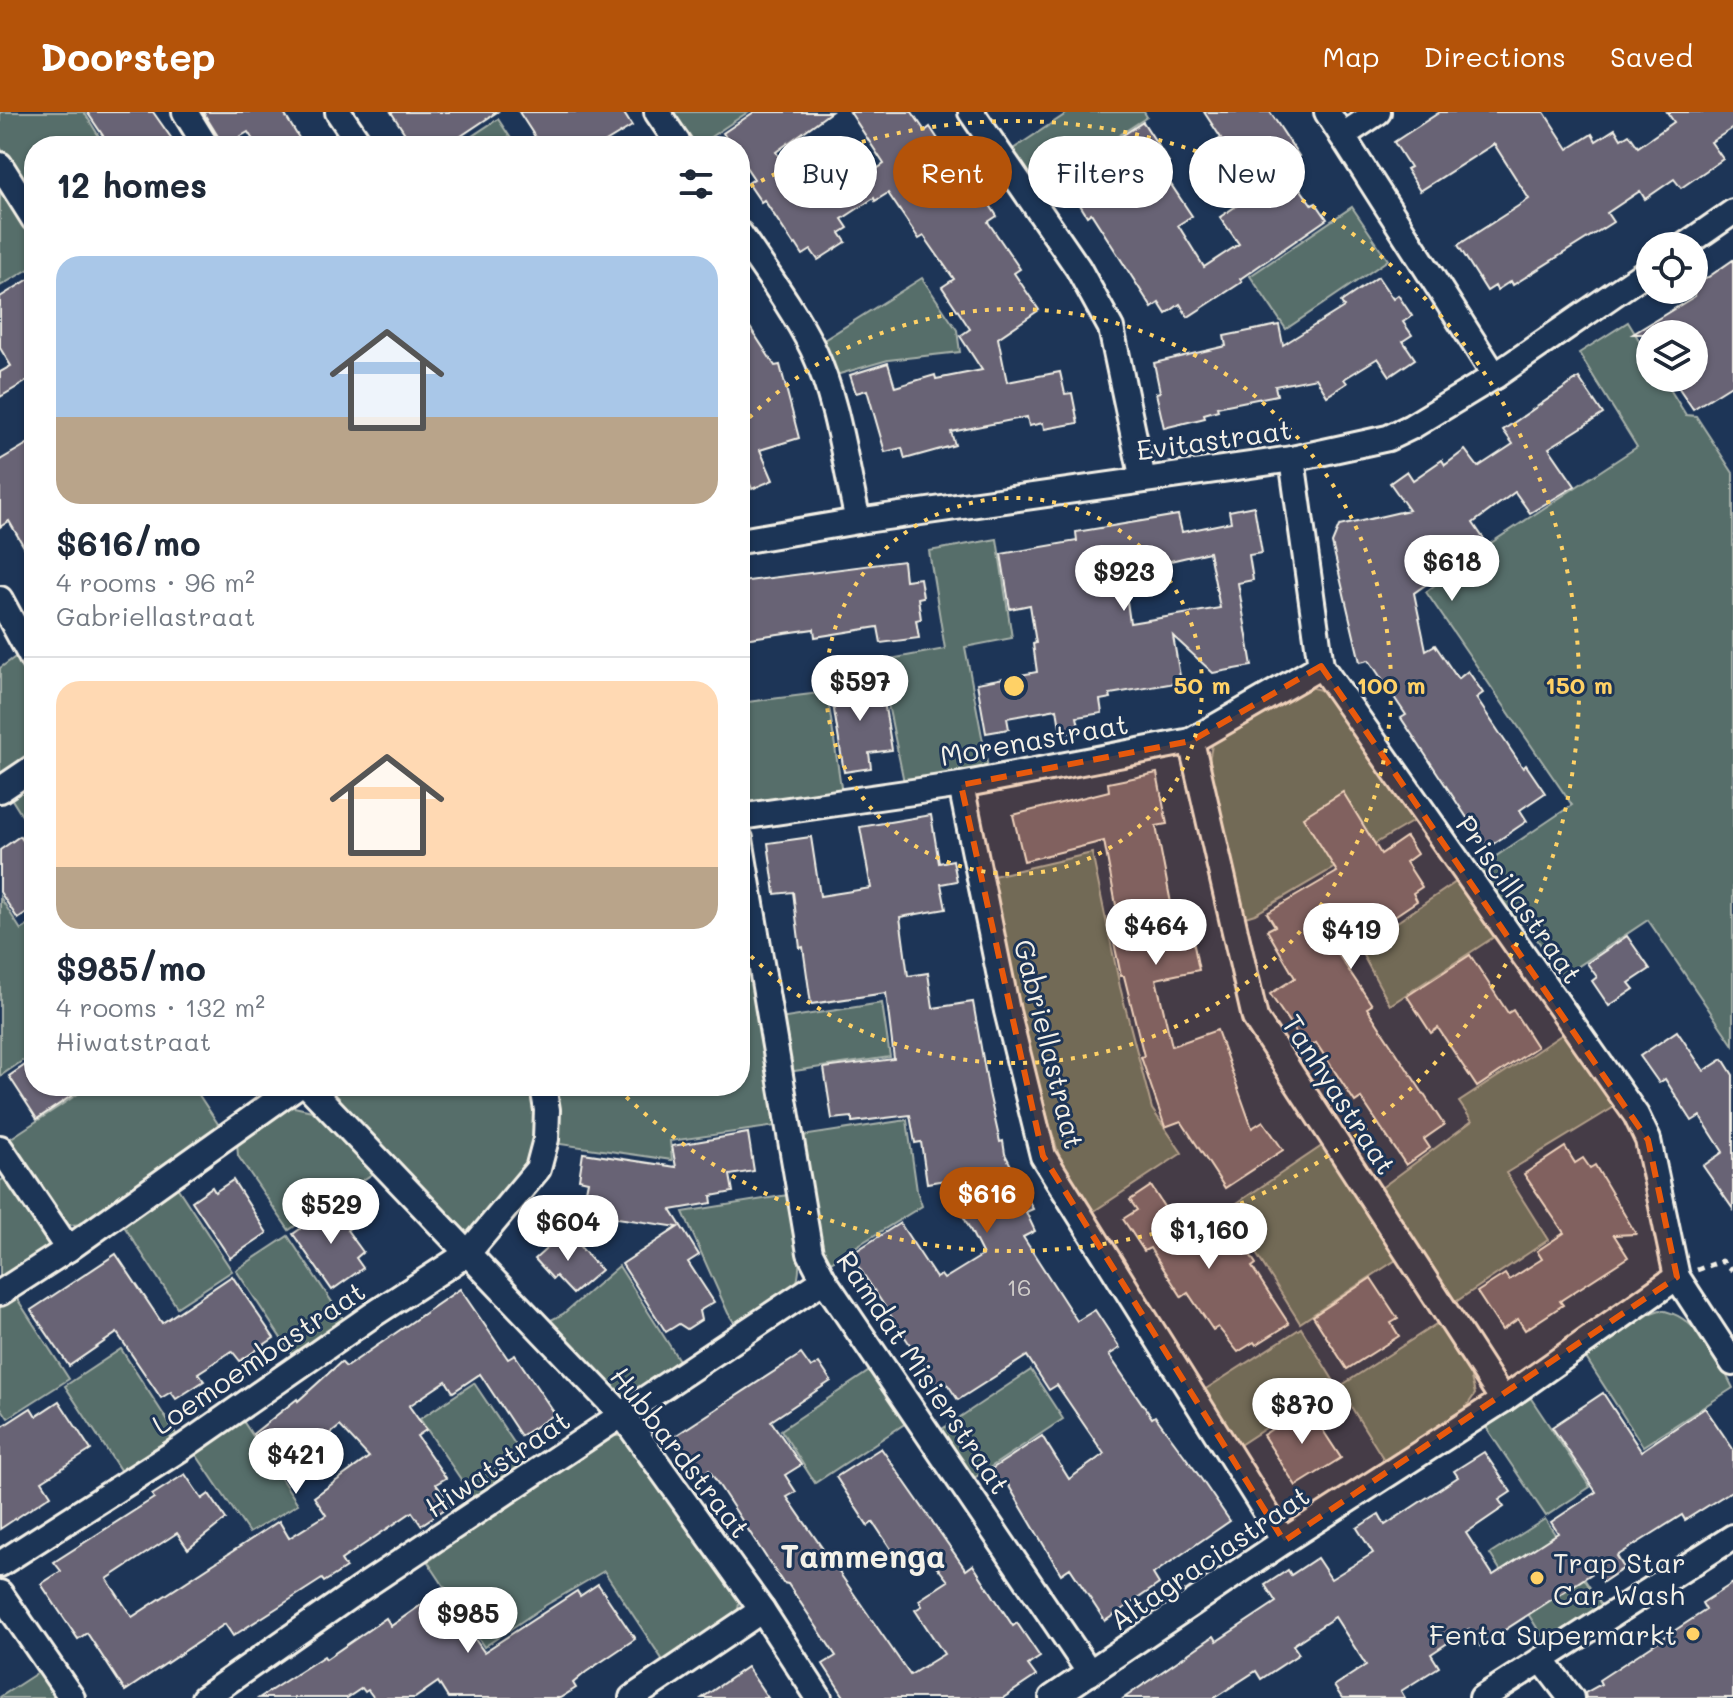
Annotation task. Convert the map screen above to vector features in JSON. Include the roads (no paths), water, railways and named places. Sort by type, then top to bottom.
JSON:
[{"type":"street","points":[[185,112],[200,136]]},
{"type":"street","points":[[338,112],[354,136]]},
{"type":"street","points":[[657,112],[673,136]]},
{"type":"street","points":[[971,112],[1078,268],[1111,328],[1143,480]]},
{"type":"street","points":[[1327,112],[1495,376]]},
{"type":"street","points":[[1342,136],[1378,112]]},
{"type":"street","points":[[0,165],[24,203]]},
{"type":"street","points":[[1704,232],[1733,212]]},
{"type":"street","points":[[750,249],[813,349],[828,388],[858,521]]},
{"type":"street","name":"Evitastraat","points":[[750,539],[1292,459],[1388,438],[1495,376],[1636,279]]},
{"type":"street","name":"Priscillastraat","points":[[1292,459],[1321,666],[1636,1115],[1648,1140],[1677,1277],[1733,1363]]},
{"type":"street","points":[[0,599],[24,643]]},
{"type":"street","name":"Morenastraat","points":[[750,816],[961,785],[1191,741],[1321,666]]},
{"type":"street","name":"Tanhyastraat","points":[[1191,741],[1255,1018],[1503,1400]]},
{"type":"street","points":[[0,790],[24,774]]},
{"type":"street","name":"Gabriellastraat","points":[[961,785],[1007,1011],[1043,1156],[1284,1541]]},
{"type":"street","name":"Ramdat Misierstraat","points":[[750,898],[810,1253],[824,1280],[1090,1673]]},
{"type":"street","points":[[0,1293],[68,1249],[283,1096]]},
{"type":"street","name":"Hubbardstraat","points":[[318,1096],[623,1416],[762,1610],[819,1698]]},
{"type":"street","name":"Loemoembastraat","points":[[0,1564],[183,1447],[371,1316],[468,1253],[538,1169],[546,1139],[545,1096]]},
{"type":"street","points":[[0,1148],[68,1249]]},
{"type":"street","name":"Altagraciastraat","points":[[1052,1698],[1284,1541],[1503,1400],[1677,1277]]},
{"type":"street","name":"Hiwatstraat","points":[[204,1698],[357,1591],[824,1280]]},
{"type":"street","points":[[1482,1698],[1733,1537]]},
{"type":"street","points":[[0,1593],[72,1698]]},
{"type":"street","points":[[632,1698],[762,1610]]},
{"type":"street","points":[[1542,1660],[1571,1698]]},
{"type":"place","name":"Trap Star Car Wash","points":[[1537,1578]]},
{"type":"place","name":"Fenta Supermarkt","points":[[1693,1634]]},
{"type":"district","name":"Tammenga","points":[[863,1555]]}]
